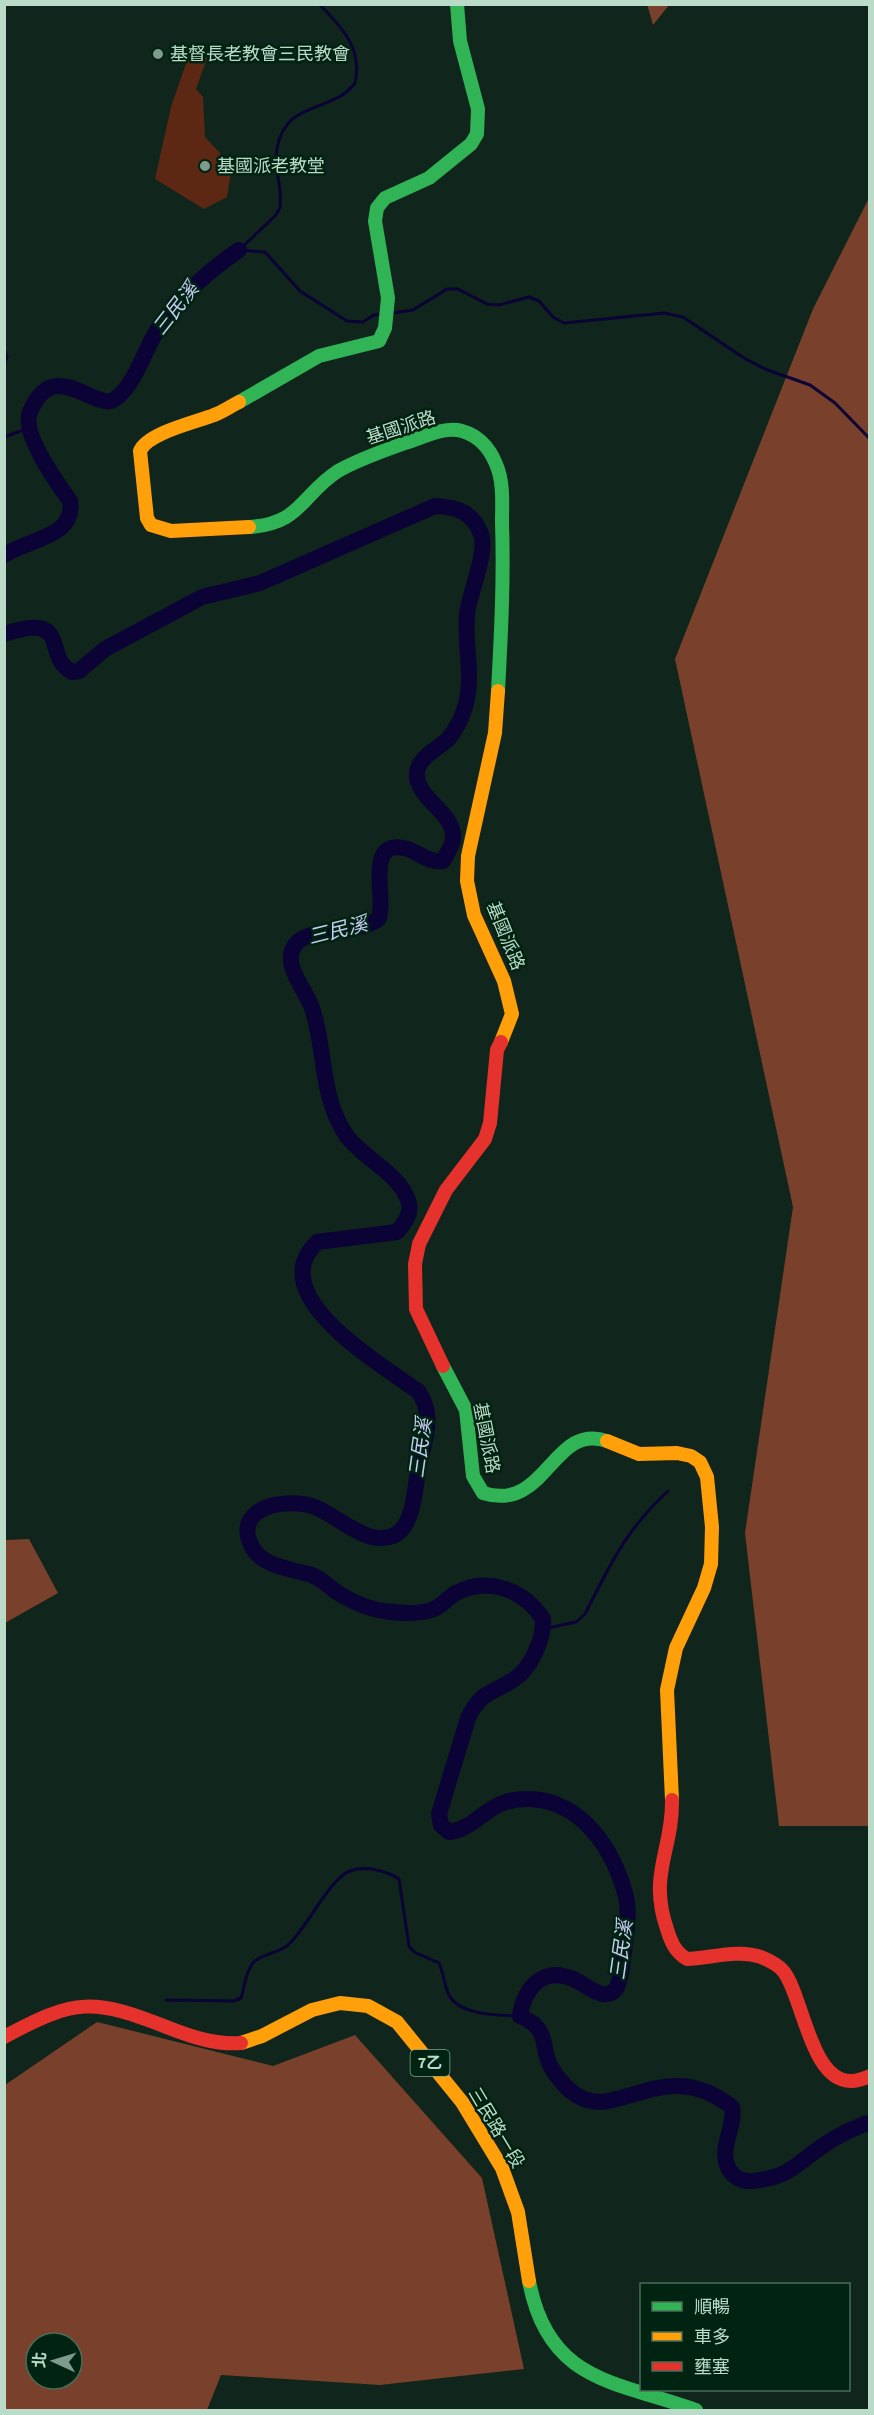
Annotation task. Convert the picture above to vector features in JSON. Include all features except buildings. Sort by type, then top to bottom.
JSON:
[{"type":"street","name":"基國派路","points":[[457,4],[460,41],[478,109],[477,134],[471,144],[429,178],[385,198],[377,208],[375,221],[387,314],[379,341],[319,356],[218,414],[170,429],[148,441],[140,451],[147,518],[151,525],[171,531],[270,526],[283,521],[337,472],[372,455],[441,431],[460,430],[477,437],[488,449],[497,466],[501,486],[504,582],[495,733],[468,856],[467,881],[474,915],[504,981],[512,1014],[497,1050],[490,1123],[485,1139],[451,1181],[418,1244],[415,1264],[416,1309],[426,1334],[466,1410],[473,1476],[483,1493],[504,1499],[525,1491],[569,1448],[582,1439],[591,1437],[611,1441],[640,1454],[682,1453],[697,1460],[703,1466],[707,1477],[712,1557],[707,1578],[688,1618],[669,1672],[666,1728],[671,1766],[672,1811],[660,1863],[663,1917],[678,1954],[687,1959],[757,1956],[783,1971],[791,1986],[808,2039],[826,2067],[850,2080],[861,2081],[870,2076]]},
{"type":"street","name":"三民路一段","points":[[4,2037],[45,2015],[70,2007],[88,2005],[130,2013],[195,2039],[218,2044],[243,2043],[267,2034],[319,2005],[352,2003],[387,2015],[403,2028],[463,2103],[505,2173],[519,2215],[536,2315],[545,2336],[563,2356],[599,2377],[640,2391]]},
{"type":"street","name":"三民路一段","points":[[640,2391],[696,2410]]},
{"type":"shaded area","points":[[647,4],[669,4],[669,5],[653,25]]},
{"type":"shaded area","points":[[190,52],[207,58],[196,89],[203,97],[205,137],[232,166],[227,197],[204,209],[155,179],[171,107]]},
{"type":"shaded area","points":[[869,198],[869,1826],[779,1826],[745,1533],[793,1207],[675,659],[813,309]]},
{"type":"shaded area","points":[[29,1539],[58,1593],[5,1623],[5,1540]]},
{"type":"shaded area","points":[[97,2022],[273,2066],[355,2035],[482,2178],[524,2369],[380,2385],[221,2375],[207,2410],[5,2410],[5,2085]]},
{"type":"waterway","name":"三民溪","points":[[239,250],[275,216],[280,208],[276,155],[282,132],[300,114],[345,93],[355,83],[356,60],[349,39],[319,4]]},
{"type":"waterway","points":[[239,250],[265,252],[300,291],[347,321],[363,322],[374,315],[382,314]]},
{"type":"waterway","name":"三民溪","points":[[4,555],[49,536],[66,522],[70,513],[70,501],[42,458],[31,432],[30,412],[40,395],[51,387],[62,386],[97,399],[107,401],[115,399],[129,385],[153,337],[175,306],[205,276],[239,250]]},
{"type":"waterway","points":[[392,313],[413,310],[447,289],[458,289],[487,304],[499,305],[529,297],[539,301],[553,317],[564,323],[664,313],[683,317],[744,358],[765,369],[810,385],[835,403],[870,439]]},
{"type":"waterway","points":[[4,349],[7,357],[4,365]]},
{"type":"waterway","points":[[4,437],[29,428]]},
{"type":"waterway","name":"三民溪","points":[[4,634],[26,628],[40,628],[48,632],[53,639],[63,665],[72,672],[79,671],[105,649],[202,597],[260,583],[435,506],[457,509],[474,520],[481,534],[482,551],[467,614],[469,674],[467,698],[454,731],[445,742],[424,758],[417,774],[422,790],[451,827],[453,839],[451,846],[443,861],[427,859],[404,848],[392,848],[385,853],[381,861],[379,918],[361,927],[312,935],[302,939],[291,952],[293,969],[312,1008],[328,1089],[338,1120],[353,1143],[396,1181],[409,1204],[407,1217],[397,1232],[317,1242],[306,1257],[303,1276],[309,1296],[322,1315],[362,1352],[418,1391],[423,1400],[427,1427],[411,1511],[404,1527],[398,1533],[389,1537],[375,1538],[365,1535],[315,1507],[304,1504],[278,1504],[256,1514],[249,1522],[248,1533],[252,1547],[263,1559],[312,1575],[335,1591],[372,1609],[409,1613],[428,1611],[437,1608],[453,1595],[468,1588],[493,1586],[505,1589],[526,1600],[543,1619],[539,1644],[525,1669],[513,1680],[482,1698],[468,1718],[439,1814],[441,1825],[449,1832],[460,1829],[504,1803],[531,1799],[550,1802],[566,1809],[594,1831],[613,1862],[621,1879],[628,1910],[622,1969],[617,1987],[611,1993],[602,1994],[573,1979],[553,1975],[537,1982],[531,1989],[522,2006],[520,2016],[530,2021],[541,2032],[551,2067],[568,2088],[576,2095],[595,2102],[611,2101],[665,2087],[686,2087],[708,2093],[732,2107],[733,2114],[725,2158],[734,2175],[748,2181],[784,2173],[835,2138],[870,2122]]},
{"type":"waterway","points":[[543,1629],[576,1622],[585,1614],[620,1548],[641,1520],[668,1491]]},
{"type":"waterway","points":[[166,2000],[234,2001],[241,1998],[253,1963],[289,1944],[326,1893],[342,1876],[356,1869],[368,1869],[382,1871],[399,1879],[409,1946],[414,1952],[439,1963],[447,1991],[454,2002],[471,2011],[520,2016]]},
{"type":"traffic: fast","points":[[239,402],[319,356],[379,341],[385,328],[388,298],[375,221],[377,208],[385,198],[429,178],[471,144],[477,134],[478,109],[460,41],[457,4]]},
{"type":"traffic: fast","points":[[249,527],[280,520],[299,507],[338,471],[371,456],[441,431],[462,431],[474,436],[494,458],[501,486],[502,586],[498,691]]},
{"type":"traffic: fast","points":[[443,1366],[466,1410],[473,1476],[483,1493],[504,1496],[522,1491],[573,1444],[589,1439],[607,1441]]},
{"type":"traffic: fast","points":[[529,2281],[538,2314],[552,2340],[569,2359],[589,2372],[613,2383],[696,2410]]},
{"type":"traffic: slow","points":[[239,402],[217,414],[162,434],[144,445],[140,451],[147,518],[151,525],[171,531],[249,527]]},
{"type":"traffic: slow","points":[[498,691],[495,733],[468,856],[467,881],[474,915],[504,981],[512,1014],[501,1042]]},
{"type":"traffic: slow","points":[[607,1441],[639,1454],[677,1453],[691,1456],[700,1462],[707,1477],[712,1527],[711,1564],[704,1588],[676,1648],[667,1690],[672,1800]]},
{"type":"traffic: slow","points":[[241,2043],[262,2036],[312,2010],[340,2003],[368,2006],[397,2022],[462,2102],[502,2168],[518,2212],[529,2281]]},
{"type":"traffic: jam","points":[[443,1366],[416,1309],[415,1264],[419,1244],[446,1190],[485,1139],[490,1123],[497,1050],[501,1042]]},
{"type":"traffic: jam","points":[[672,1800],[669,1834],[660,1877],[660,1893],[667,1929],[676,1950],[687,1959],[743,1954],[761,1957],[776,1965],[784,1972],[791,1984],[817,2054],[827,2068],[838,2078],[852,2081],[870,2076]]},
{"type":"traffic: jam","points":[[4,2037],[49,2015],[68,2009],[102,2007],[143,2018],[204,2040],[241,2043]]},
{"type":"place","name":"基督長老教會三民教會","points":[[158,54]]},
{"type":"place","name":"基國派老教堂","points":[[205,166]]}]
